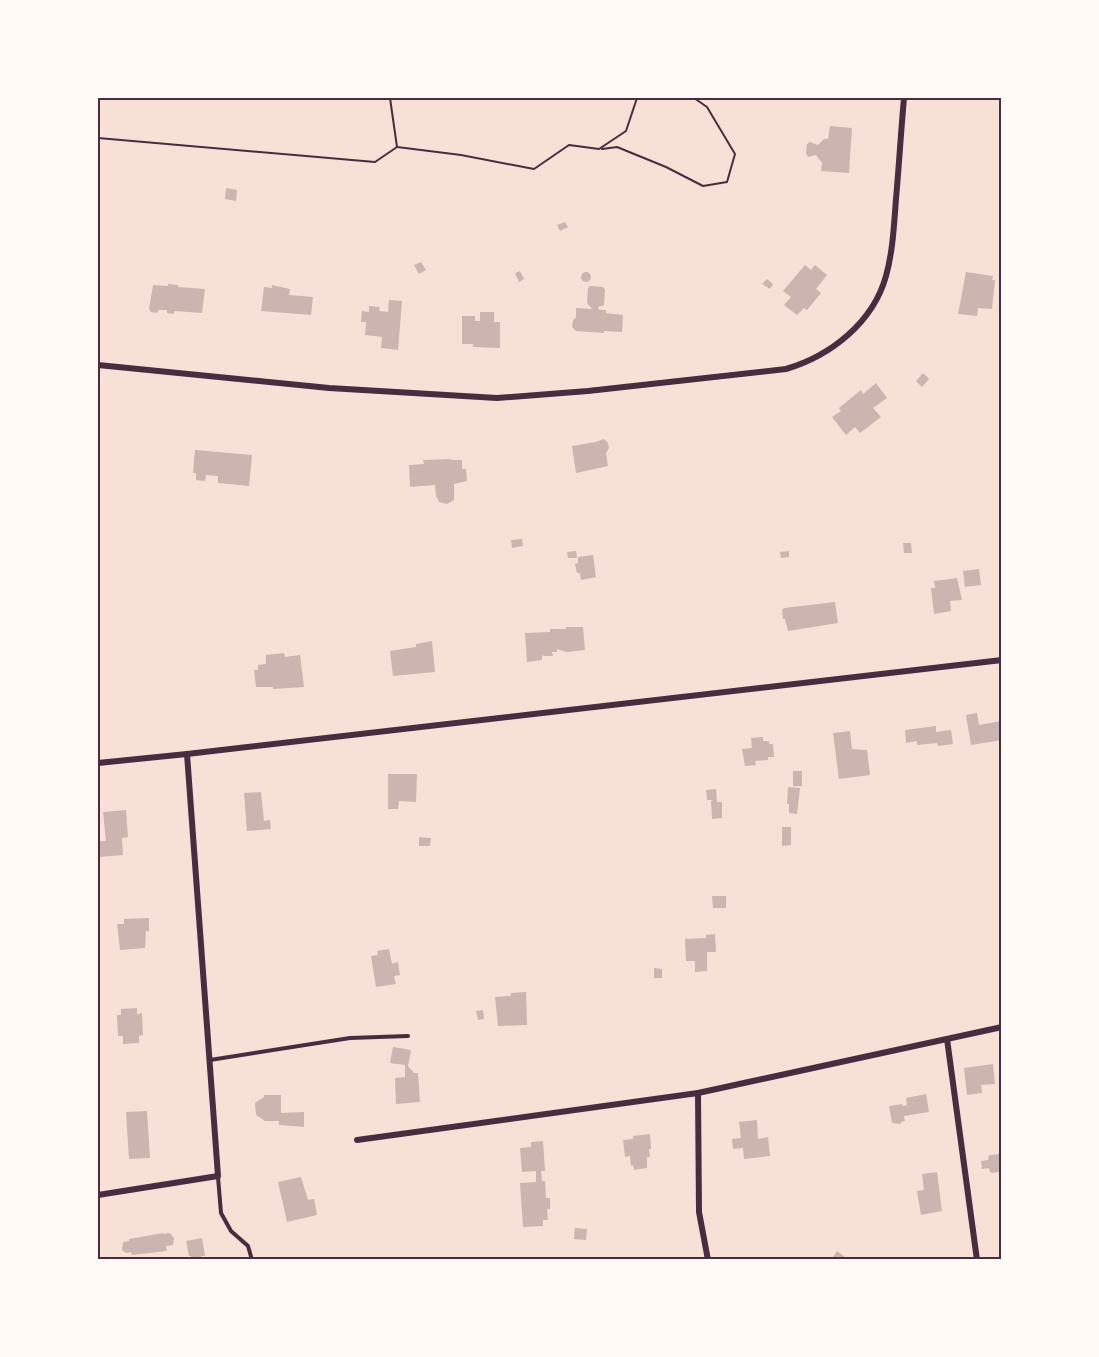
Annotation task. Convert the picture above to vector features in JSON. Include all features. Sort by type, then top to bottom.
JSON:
[{"type":"street","points":[[98,365],[329,388],[497,398],[588,391],[774,370],[803,364],[819,356],[856,328],[873,306],[886,278],[893,241],[904,98]]},
{"type":"street","points":[[98,763],[1002,660]]},
{"type":"street","points":[[98,1195],[218,1176],[187,754]]},
{"type":"street","points":[[357,1140],[698,1093],[1002,1027]]},
{"type":"street","points":[[947,1039],[977,1260]]},
{"type":"street","points":[[698,1093],[699,1212],[708,1260]]},
{"type":"lane","points":[[209,1060],[350,1038],[408,1036]]},
{"type":"lane","points":[[218,1176],[221,1213],[231,1231],[248,1246],[252,1260]]},
{"type":"path","points":[[390,98],[398,147]]},
{"type":"path","points":[[599,149],[626,131],[637,98]]},
{"type":"path","points":[[98,138],[375,162],[398,147],[461,155],[534,169],[569,145],[599,149],[617,147],[666,166],[703,186],[727,182],[735,154],[707,107],[694,98]]},
{"type":"building","points":[[830,126],[852,128],[849,173],[821,171],[822,163],[816,155],[808,157],[806,153],[807,144],[810,142],[818,145],[824,139],[828,139]]},
{"type":"building","points":[[226,188],[237,190],[236,201],[225,199]]},
{"type":"building","points":[[565,222],[568,227],[560,231],[557,225]]},
{"type":"building","points":[[421,262],[426,270],[419,274],[414,265]]},
{"type":"building","points":[[805,265],[811,270],[815,265],[827,275],[816,289],[821,293],[807,310],[804,308],[797,315],[784,305],[791,297],[783,291]]},
{"type":"building","points":[[520,271],[524,279],[519,282],[515,273]]},
{"type":"building","points":[[586,272],[590,273],[590,281],[586,282],[582,281],[581,277],[582,273]]},
{"type":"building","points":[[966,272],[993,276],[992,280],[995,280],[992,309],[978,308],[977,316],[958,314]]},
{"type":"building","points":[[767,279],[773,284],[770,289],[762,284]]},
{"type":"building","points":[[168,284],[205,289],[202,313],[174,311],[174,314],[167,313],[167,310],[151,312],[149,309],[153,285],[168,286]]},
{"type":"building","points":[[272,285],[290,289],[289,295],[313,297],[311,315],[261,311],[264,287],[272,288]]},
{"type":"building","points":[[590,286],[603,287],[605,290],[604,305],[598,307],[599,310],[623,315],[622,332],[576,331],[572,327],[573,320],[576,318],[576,308],[592,309],[587,303]]},
{"type":"building","points":[[389,300],[402,301],[398,350],[381,348],[382,337],[365,335],[366,322],[361,322],[362,311],[369,312],[369,306],[380,307],[379,311],[388,312]]},
{"type":"building","points":[[480,312],[494,312],[494,322],[500,322],[500,348],[473,347],[473,344],[462,344],[462,316],[475,316],[475,321],[480,321]]},
{"type":"building","points":[[923,373],[929,379],[922,387],[916,381]]},
{"type":"building","points":[[876,383],[887,398],[873,408],[881,417],[860,433],[855,427],[846,435],[832,417],[841,411],[839,408],[861,390],[863,394]]},
{"type":"building","points":[[604,439],[609,448],[606,453],[608,466],[576,473],[572,446]]},
{"type":"building","points":[[195,450],[252,455],[249,486],[218,483],[218,476],[206,475],[205,481],[196,480],[196,473],[193,473]]},
{"type":"building","points":[[423,460],[462,460],[462,469],[466,469],[467,481],[454,484],[454,500],[447,504],[439,502],[435,485],[410,487],[409,465],[424,464]]},
{"type":"building","points":[[522,539],[523,546],[512,548],[511,540]]},
{"type":"building","points":[[903,543],[911,543],[912,553],[904,553]]},
{"type":"building","points":[[576,551],[577,558],[568,558],[567,552]]},
{"type":"building","points":[[789,551],[789,557],[781,558],[780,552]]},
{"type":"building","points":[[593,555],[596,577],[581,580],[575,564],[578,563],[578,557]]},
{"type":"building","points":[[979,569],[981,585],[965,587],[963,571]]},
{"type":"building","points":[[957,578],[962,600],[950,601],[951,611],[934,614],[931,588],[935,588],[934,581]]},
{"type":"building","points":[[835,602],[838,623],[788,631],[785,619],[783,619],[782,610],[784,608]]},
{"type":"building","points":[[566,627],[583,627],[585,650],[567,652],[557,649],[557,652],[552,652],[553,656],[542,654],[542,660],[527,662],[525,633],[550,632],[550,629],[566,629]]},
{"type":"building","points":[[432,641],[435,672],[393,676],[390,651],[416,647],[416,644]]},
{"type":"building","points":[[284,653],[285,657],[300,655],[304,687],[273,689],[273,687],[256,687],[254,670],[258,670],[258,665],[266,664],[266,655]]},
{"type":"building","points":[[977,713],[979,725],[1001,721],[1002,740],[971,745],[966,715]]},
{"type":"building","points":[[936,726],[936,732],[951,730],[953,744],[938,746],[937,743],[917,745],[917,741],[906,743],[905,730]]},
{"type":"building","points":[[850,731],[852,749],[867,750],[870,775],[839,779],[833,733]]},
{"type":"building","points":[[763,737],[763,741],[773,744],[774,757],[755,761],[756,765],[745,766],[742,749],[752,748],[751,738]]},
{"type":"building","points":[[793,771],[802,771],[802,786],[793,786]]},
{"type":"building","points":[[388,774],[417,774],[416,802],[399,801],[398,809],[388,809]]},
{"type":"building","points":[[788,787],[800,788],[797,814],[789,813]]},
{"type":"building","points":[[716,789],[717,802],[722,802],[722,818],[712,819],[711,801],[713,800],[707,800],[706,790]]},
{"type":"building","points":[[261,792],[264,821],[270,820],[271,829],[247,831],[244,793]]},
{"type":"building","points":[[126,810],[128,837],[122,838],[123,855],[99,857],[98,845],[100,841],[106,841],[103,812]]},
{"type":"building","points":[[782,827],[791,827],[791,845],[782,846]]},
{"type":"building","points":[[419,837],[431,838],[430,846],[419,846]]},
{"type":"building","points":[[712,896],[726,896],[726,908],[713,908]]},
{"type":"building","points":[[149,918],[145,948],[120,950],[117,924],[124,924],[124,919]]},
{"type":"building","points":[[715,934],[716,952],[707,952],[707,971],[695,972],[695,961],[686,961],[685,939],[706,938],[706,935]]},
{"type":"building","points":[[389,949],[392,964],[398,962],[400,975],[394,976],[396,984],[376,987],[371,956],[378,955],[377,951]]},
{"type":"building","points":[[654,968],[662,969],[662,978],[654,978]]},
{"type":"building","points":[[526,992],[527,1025],[498,1026],[495,997]]},
{"type":"building","points":[[137,1008],[137,1014],[142,1013],[143,1035],[139,1036],[139,1043],[123,1044],[123,1036],[118,1036],[117,1015],[121,1015],[121,1009]]},
{"type":"building","points":[[483,1010],[484,1019],[478,1020],[476,1011]]},
{"type":"building","points":[[393,1047],[411,1050],[408,1066],[414,1073],[418,1073],[420,1102],[396,1104],[395,1078],[405,1077],[405,1065],[390,1063]]},
{"type":"building","points":[[993,1064],[995,1084],[981,1085],[982,1093],[967,1095],[964,1068]]},
{"type":"building","points":[[926,1094],[929,1112],[904,1116],[905,1121],[901,1124],[892,1123],[889,1106],[907,1105],[906,1098]]},
{"type":"building","points":[[264,1095],[281,1095],[281,1113],[304,1112],[304,1127],[279,1125],[279,1121],[265,1121],[256,1115],[255,1103]]},
{"type":"building","points":[[147,1111],[150,1158],[129,1159],[126,1112]]},
{"type":"building","points":[[757,1120],[758,1139],[768,1137],[770,1156],[744,1159],[743,1148],[733,1149],[732,1139],[741,1138],[739,1122]]},
{"type":"building","points":[[650,1134],[651,1149],[649,1149],[650,1157],[647,1157],[647,1168],[634,1170],[630,1156],[625,1157],[623,1140]]},
{"type":"building","points":[[543,1141],[545,1171],[541,1171],[542,1181],[545,1181],[546,1198],[550,1198],[550,1209],[547,1209],[548,1220],[543,1220],[543,1226],[523,1227],[520,1183],[536,1182],[536,1171],[522,1172],[520,1148],[531,1147],[531,1142]]},
{"type":"building","points":[[1002,1154],[1002,1171],[993,1173],[989,1168],[982,1169],[981,1161],[988,1160],[989,1155]]},
{"type":"building","points":[[937,1172],[942,1211],[921,1215],[917,1191],[924,1190],[922,1174]]},
{"type":"building","points":[[301,1177],[308,1200],[314,1199],[317,1215],[287,1222],[278,1182]]},
{"type":"building","points":[[575,1228],[587,1229],[586,1240],[574,1239]]},
{"type":"building","points":[[170,1233],[174,1238],[173,1245],[166,1246],[167,1251],[132,1255],[131,1252],[126,1253],[122,1250],[123,1242],[129,1239]]},
{"type":"building","points":[[202,1238],[205,1256],[201,1256],[202,1260],[192,1260],[186,1241]]},
{"type":"building","points":[[837,1251],[849,1260],[831,1260]]}]
